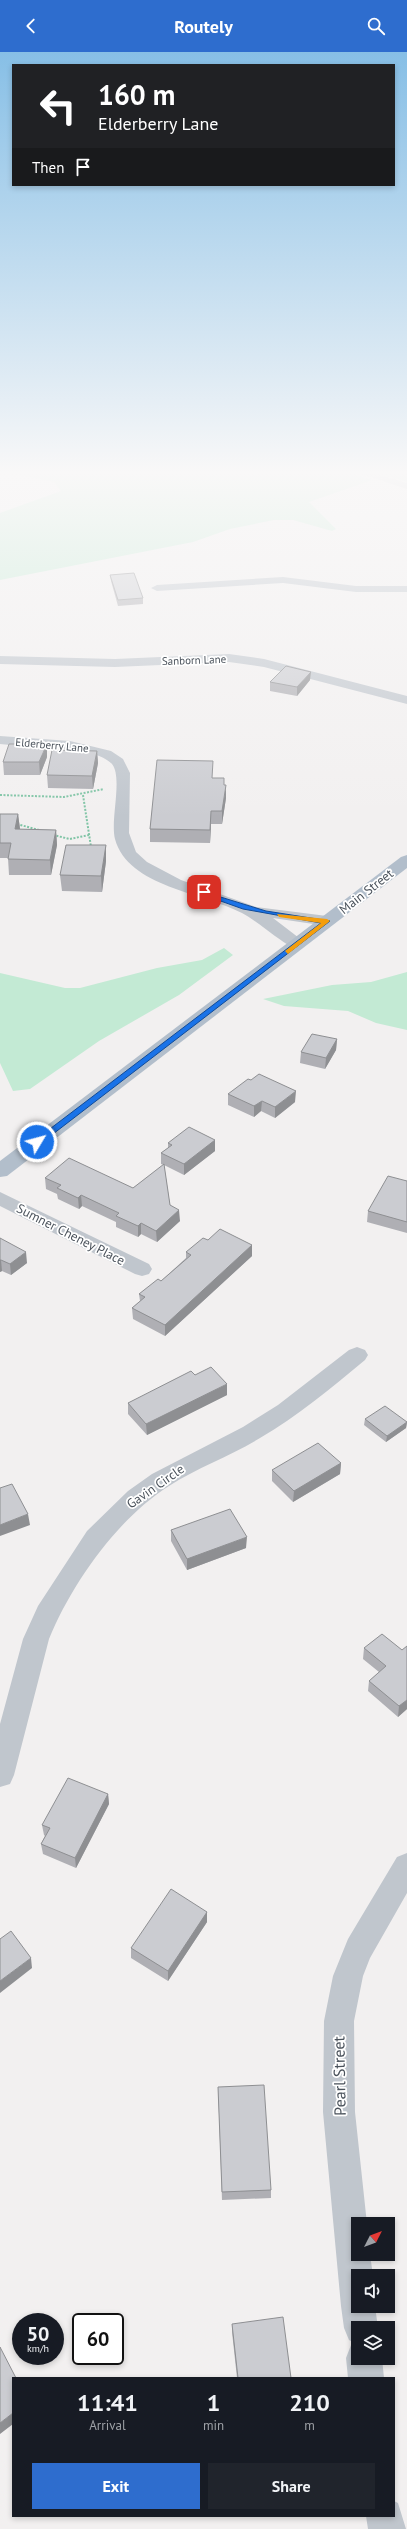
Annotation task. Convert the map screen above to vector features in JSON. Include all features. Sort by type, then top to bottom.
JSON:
[{"type":"main road","name":"Main Street","points":[[0,1171],[407,860]]},
{"type":"street","points":[[157,588],[179,587]]},
{"type":"street","points":[[336,587],[356,589],[407,589]]},
{"type":"street","name":"Sanborn Lane","points":[[0,660],[115,663],[229,658],[264,663],[407,700]]},
{"type":"street","name":"Elderberry Lane","points":[[0,740],[63,745],[100,751],[120,764],[123,769],[121,830],[126,847],[134,858],[164,877],[243,907],[287,917],[327,921]]},
{"type":"street","name":"Elderberry Lane","points":[[243,907],[275,926],[298,944]]},
{"type":"street","name":"Sumner Cheney Place","points":[[0,1198],[142,1269]]},
{"type":"street","name":"Gavin Circle","points":[[0,1775],[36,1640],[51,1606],[96,1538],[136,1497],[160,1480],[191,1462],[251,1433],[286,1411],[357,1355]]},
{"type":"street","name":"Pearl Street","points":[[355,2269],[339,2112],[339,2021],[346,1984],[358,1949],[407,1866]]},
{"type":"street","points":[[365,2365],[366,2377]]},
{"type":"street","points":[[385,2517],[387,2529]]},
{"type":"path","points":[[0,796],[64,797],[83,795],[123,785]]},
{"type":"path","points":[[83,795],[91,852]]},
{"type":"path","points":[[13,823],[40,831]]},
{"type":"path","points":[[47,833],[70,839],[89,835]]},
{"type":"green space","points":[[224,948],[233,955],[179,995],[99,1041],[30,1089],[13,1091],[0,1063],[0,973],[65,988],[80,988],[157,968],[202,960]]},
{"type":"green space","points":[[407,972],[407,1030],[376,1023],[348,1011],[284,1006],[263,999],[332,985],[371,982]]},
{"type":"building","points":[[114,587],[139,587],[143,598],[118,600]]},
{"type":"building","points":[[286,666],[311,672],[297,687],[270,682]]},
{"type":"building","points":[[9,744],[47,744],[39,762],[3,762]]},
{"type":"building","points":[[52,750],[97,751],[92,776],[47,775]]},
{"type":"building","points":[[157,760],[213,761],[212,778],[224,778],[224,785],[226,785],[222,811],[211,811],[210,830],[150,829]]},
{"type":"building","points":[[0,814],[18,814],[15,829],[56,830],[50,860],[8,859],[11,843],[0,843]]},
{"type":"building","points":[[66,845],[106,845],[101,876],[60,875]]},
{"type":"building","points":[[312,1034],[337,1039],[326,1058],[301,1052]]},
{"type":"building","points":[[259,1074],[296,1091],[275,1107],[262,1101],[254,1106],[228,1094],[248,1079],[251,1080]]},
{"type":"building","points":[[189,1127],[215,1140],[184,1164],[161,1153],[172,1145],[168,1143]]},
{"type":"building","points":[[69,1158],[133,1188],[164,1164],[170,1205],[179,1210],[156,1231],[141,1223],[138,1226],[116,1216],[119,1213],[81,1195],[78,1198],[57,1188],[61,1185],[45,1178]]},
{"type":"building","points":[[388,1176],[407,1181],[407,1222],[368,1211]]},
{"type":"building","points":[[220,1229],[252,1245],[165,1325],[132,1308],[145,1297],[139,1294],[158,1279],[161,1281],[191,1255],[186,1252],[203,1238],[208,1240]]},
{"type":"building","points":[[0,1238],[26,1252],[10,1264],[0,1260]]},
{"type":"building","points":[[211,1367],[227,1384],[146,1424],[128,1403],[191,1371],[195,1375]]},
{"type":"building","points":[[385,1406],[407,1422],[387,1436],[365,1419]]},
{"type":"building","points":[[318,1443],[341,1463],[294,1491],[272,1470]]},
{"type":"building","points":[[12,1484],[28,1514],[0,1525],[0,1488]]},
{"type":"building","points":[[230,1509],[247,1537],[187,1559],[171,1530]]},
{"type":"building","points":[[382,1634],[402,1650],[407,1646],[407,1700],[399,1706],[369,1681],[386,1666],[364,1648]]},
{"type":"building","points":[[68,1778],[108,1794],[75,1858],[41,1844],[50,1828],[42,1825]]},
{"type":"building","points":[[171,1889],[207,1912],[168,1971],[131,1948]]},
{"type":"building","points":[[11,1931],[31,1958],[0,1981],[0,1939]]},
{"type":"building","points":[[264,2085],[271,2190],[222,2192],[218,2087]]},
{"type":"building","points":[[283,2317],[291,2377],[238,2377],[232,2324]]},
{"type":"building","points":[[0,2347],[15,2377],[12,2377],[12,2414],[0,2423]]},
{"type":"slow traffic","points":[[279,915],[327,921],[288,952]]},
{"type":"route","points":[[37,1142],[327,921],[287,917],[266,913],[243,907],[204,892]]}]
